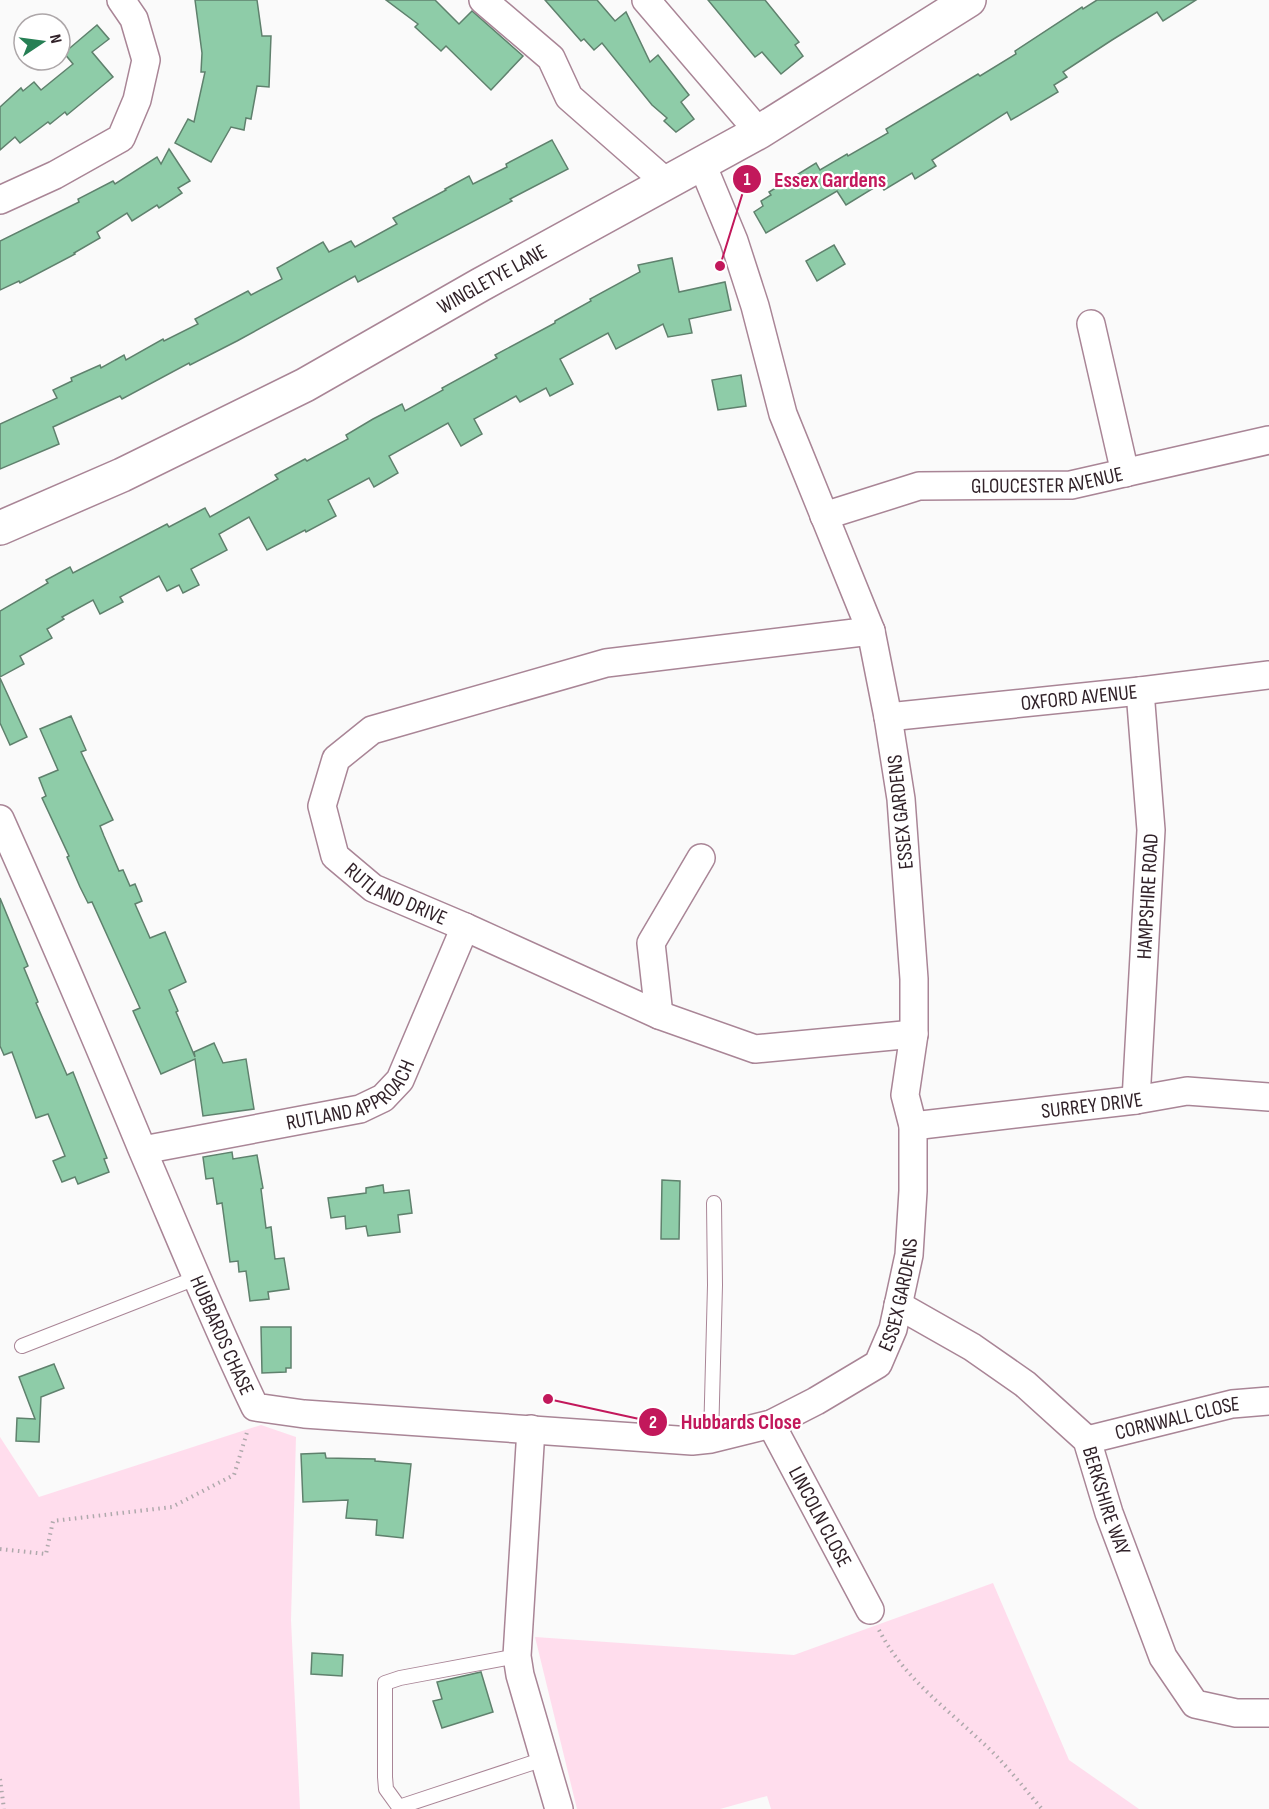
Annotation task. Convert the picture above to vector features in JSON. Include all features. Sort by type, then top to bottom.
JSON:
[{"type":"street","points":[[0,200],[55,175],[121,138],[137,100],[146,60],[134,19],[121,0]]},
{"type":"street","points":[[483,0],[551,58],[569,97],[667,183]]},
{"type":"street","points":[[646,0],[759,132]]},
{"type":"street","name":"WINGLETYE LANE","points":[[0,528],[122,475],[305,385],[480,285],[759,132],[969,0]]},
{"type":"street","name":"ESSEX GARDENS","points":[[702,164],[734,241],[755,306],[783,414],[872,631],[901,799],[914,979],[914,1034],[905,1095],[913,1126],[913,1191],[909,1255],[893,1329],[878,1364],[816,1401],[771,1424]]},
{"type":"street","points":[[1091,324],[1125,473]]},
{"type":"street","name":"GLOUCESTER AVENUE","points":[[824,516],[919,486],[1071,485],[1269,440]]},
{"type":"street","name":"RUTLAND DRIVE","points":[[872,631],[606,663],[372,730],[336,759],[322,806],[335,856],[373,888],[659,1015],[755,1049],[914,1034]]},
{"type":"street","name":"OXFORD AVENUE","points":[[888,717],[1269,675]]},
{"type":"street","name":"HAMPSHIRE ROAD","points":[[1136,1100],[1151,830],[1140,691]]},
{"type":"street","name":"HUBBARDS CHASE","points":[[0,819],[224,1343],[255,1407],[304,1414],[692,1441],[711,1439],[771,1424]]},
{"type":"street","points":[[659,1015],[651,943],[701,858]]},
{"type":"street","name":"RUTLAND APPROACH","points":[[143,1150],[360,1109],[383,1098],[400,1080],[465,927]]},
{"type":"street","name":"SURREY DRIVE","points":[[913,1126],[1136,1100],[1187,1091],[1269,1097]]},
{"type":"street","name":"BERKSHIRE WAY","points":[[898,1305],[972,1347],[1025,1384],[1087,1440],[1109,1513],[1163,1657],[1195,1704],[1236,1713],[1269,1713]]},
{"type":"street","name":"CORNWALL CLOSE","points":[[1087,1440],[1232,1404],[1269,1401]]},
{"type":"street","name":"LINCOLN CLOSE","points":[[771,1424],[870,1610]]},
{"type":"street","points":[[531,1429],[518,1666],[559,1809]]},
{"type":"lane","points":[[711,1439],[715,1285],[714,1203]]},
{"type":"lane","points":[[22,1346],[196,1278]]},
{"type":"lane","points":[[518,1666],[400,1678],[385,1683],[386,1789],[399,1807],[544,1759]]},
{"type":"path","points":[[0,1549],[46,1554],[52,1521],[172,1507],[234,1475],[255,1407]]},
{"type":"path","points":[[870,1610],[896,1658],[930,1696],[986,1745],[1042,1809]]},
{"type":"path","points":[[0,1779],[4,1809]]},
{"type":"shaded area","points":[[261,1425],[296,1437],[291,1620],[300,1809],[0,1809],[0,1437],[39,1497]]},
{"type":"shaded area","points":[[993,1583],[1069,1760],[1139,1809],[771,1809],[767,1796],[720,1809],[577,1809],[535,1637],[794,1655]]},
{"type":"building","points":[[195,0],[257,0],[262,36],[271,36],[269,87],[257,86],[251,119],[246,118],[244,130],[231,127],[211,162],[175,143],[188,119],[194,122],[205,72],[201,72],[202,53]]},
{"type":"building","points":[[386,0],[435,0],[459,24],[472,11],[523,56],[491,90],[446,46],[441,51],[415,27],[418,24]]},
{"type":"building","points":[[545,0],[597,0],[615,21],[626,12],[650,62],[658,55],[689,95],[681,102],[694,119],[676,132],[664,121],[667,118],[652,105],[602,43],[594,50],[584,39],[581,41]]},
{"type":"building","points":[[708,0],[765,0],[799,42],[795,45],[803,56],[781,74],[762,52],[755,57]]},
{"type":"building","points":[[1097,0],[1196,0],[1163,21],[1157,12],[1112,40],[1063,72],[1067,77],[1054,85],[1058,92],[1011,120],[1007,112],[932,160],[936,166],[915,179],[912,173],[884,190],[880,184],[846,205],[837,191],[766,233],[754,212],[763,206],[761,201],[771,195],[769,192],[816,163],[820,170],[888,133],[886,129],[1016,54],[1015,51],[1082,7],[1083,9]]},
{"type":"building","points":[[97,25],[109,39],[92,52],[113,77],[67,115],[65,112],[50,124],[48,122],[20,143],[15,137],[0,150],[0,107],[21,88],[23,91],[34,82],[41,90],[63,72],[72,72],[72,46]]},
{"type":"building","points":[[552,140],[568,169],[358,282],[355,276],[237,341],[190,365],[189,363],[122,399],[120,396],[53,427],[59,444],[0,469],[0,424],[57,398],[53,390],[72,381],[71,378],[100,365],[101,368],[124,355],[126,360],[163,339],[164,341],[198,324],[195,319],[248,291],[251,295],[282,279],[277,268],[323,242],[329,252],[351,241],[355,247],[397,224],[393,218],[445,189],[469,176],[473,184]]},
{"type":"building","points":[[169,149],[190,181],[178,188],[182,193],[159,208],[157,205],[132,221],[127,213],[97,232],[100,238],[75,254],[20,283],[19,281],[0,290],[0,241],[79,202],[78,199],[113,181],[115,184],[157,157],[161,164]]},
{"type":"building","points":[[834,245],[845,264],[817,281],[806,261]]},
{"type":"building","points":[[672,258],[679,292],[725,282],[731,310],[689,319],[692,333],[668,337],[663,324],[616,349],[608,333],[560,359],[573,384],[550,396],[546,388],[520,402],[516,396],[474,419],[482,434],[461,446],[448,423],[389,456],[398,473],[374,487],[369,478],[328,500],[336,516],[267,550],[249,517],[219,534],[227,550],[191,569],[199,585],[183,593],[179,585],[167,591],[159,576],[120,597],[123,602],[100,614],[93,600],[62,617],[64,619],[47,629],[52,638],[20,656],[24,664],[0,677],[0,611],[48,583],[46,580],[70,567],[73,573],[167,524],[169,527],[205,508],[210,517],[278,479],[275,475],[348,439],[346,435],[373,419],[402,404],[405,411],[443,390],[442,388],[497,358],[495,355],[555,323],[591,301],[590,299],[640,272],[638,265]]},
{"type":"building","points":[[741,375],[746,406],[718,410],[712,380]]},
{"type":"building","points":[[0,678],[27,737],[10,745],[0,723]]},
{"type":"building","points":[[71,716],[86,750],[81,752],[113,820],[100,826],[119,871],[123,870],[130,886],[135,884],[142,901],[135,904],[150,938],[165,932],[186,982],[169,990],[195,1057],[194,1052],[214,1043],[223,1063],[246,1059],[254,1109],[203,1116],[195,1059],[161,1074],[133,1011],[140,1008],[92,902],[88,903],[80,887],[67,857],[69,856],[42,798],[46,796],[39,778],[58,770],[40,729]]},
{"type":"building","points":[[0,898],[28,966],[24,968],[38,1002],[36,1003],[67,1075],[73,1072],[107,1158],[104,1159],[109,1172],[78,1184],[75,1177],[62,1182],[53,1161],[65,1156],[48,1114],[36,1118],[12,1052],[4,1055],[0,1046]]},
{"type":"building","points":[[232,1152],[233,1159],[257,1155],[263,1188],[261,1189],[266,1228],[271,1227],[275,1259],[284,1258],[289,1289],[268,1292],[269,1299],[250,1301],[246,1271],[239,1272],[238,1261],[230,1262],[222,1203],[217,1204],[213,1178],[206,1179],[203,1157]]},
{"type":"building","points":[[662,1180],[680,1181],[679,1239],[661,1239]]},
{"type":"building","points":[[383,1185],[384,1193],[409,1190],[412,1213],[398,1215],[400,1232],[368,1236],[366,1226],[346,1229],[345,1216],[331,1218],[328,1198],[366,1193],[366,1188]]},
{"type":"building","points":[[261,1327],[291,1327],[291,1368],[286,1368],[286,1372],[262,1373]]},
{"type":"building","points":[[54,1364],[64,1388],[41,1397],[39,1442],[16,1441],[17,1418],[35,1419],[19,1377]]},
{"type":"building","points":[[325,1453],[326,1458],[375,1459],[375,1461],[411,1464],[403,1538],[376,1535],[377,1520],[346,1518],[348,1500],[303,1502],[301,1454]]},
{"type":"building","points":[[312,1653],[343,1655],[342,1676],[311,1674]]},
{"type":"building","points":[[481,1672],[493,1712],[442,1728],[433,1701],[442,1699],[437,1682]]},
{"type":"place","name":"Essex Gardens","points":[[720,266]]},
{"type":"place","name":"Hubbards Close","points":[[548,1399]]}]
